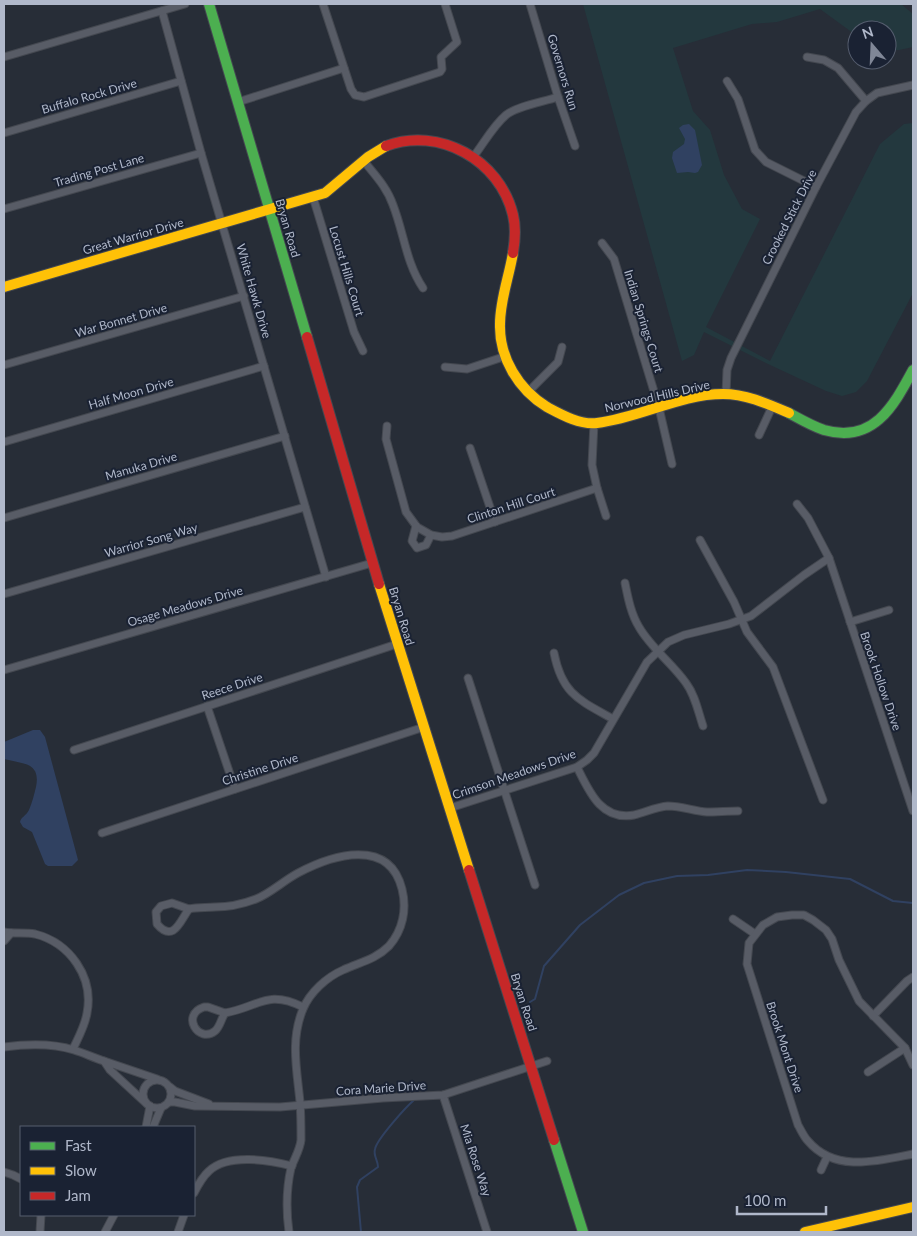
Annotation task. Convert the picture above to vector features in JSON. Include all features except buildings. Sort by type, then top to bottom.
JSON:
[{"type":"main road","name":"Bryan Road","points":[[209,4],[372,563],[583,1232]]},
{"type":"main road","name":"Norwood Hills Drive","points":[[269,210],[325,193],[336,186],[363,160],[387,146],[412,140],[433,141],[451,145],[474,156],[497,179],[510,204],[513,216],[514,246],[500,332],[506,356],[514,374],[528,392],[552,410],[562,415],[594,423],[622,419],[697,397],[726,394],[748,397],[824,430],[838,433],[853,432],[876,424],[893,408],[913,370]]},
{"type":"main road","name":"Great Warrior Drive","points":[[4,287],[269,210]]},
{"type":"main road","points":[[805,1232],[913,1207]]},
{"type":"street","points":[[4,57],[185,4]]},
{"type":"street","points":[[323,4],[353,93],[358,96],[364,96],[440,72],[442,69],[441,57],[457,42],[445,4]]},
{"type":"street","name":"Governors Run","points":[[530,4],[575,146]]},
{"type":"street","name":"White Hawk Drive","points":[[162,11],[201,153],[326,577]]},
{"type":"street","points":[[808,58],[824,60],[838,68],[866,101]]},
{"type":"street","points":[[238,102],[344,68]]},
{"type":"street","name":"Buffalo Rock Drive","points":[[4,134],[181,81]]},
{"type":"street","points":[[727,81],[738,98],[755,150],[766,162],[816,188]]},
{"type":"street","name":"Crooked Stick Drive","points":[[726,394],[727,370],[731,358],[856,112],[877,93],[913,85]]},
{"type":"street","points":[[474,156],[507,114],[558,97]]},
{"type":"street","name":"Trading Post Lane","points":[[4,209],[201,153]]},
{"type":"street","points":[[363,160],[386,188],[393,204],[413,274],[423,288]]},
{"type":"street","name":"Locust Hills Court","points":[[313,197],[354,332],[363,351]]},
{"type":"street","name":"Indian Springs Court","points":[[602,243],[614,258],[659,408],[672,464]]},
{"type":"street","name":"War Bonnet Drive","points":[[4,365],[244,296]]},
{"type":"street","points":[[528,392],[558,362],[562,347]]},
{"type":"street","points":[[445,367],[467,369],[506,356]]},
{"type":"street","name":"Half Moon Drive","points":[[4,442],[264,366]]},
{"type":"street","points":[[759,435],[772,407]]},
{"type":"street","points":[[594,423],[592,465],[606,516]]},
{"type":"street","name":"Clinton Hill Court","points":[[387,426],[386,439],[406,512],[416,526],[431,535],[447,537],[597,488]]},
{"type":"street","name":"Manuka Drive","points":[[4,518],[285,436]]},
{"type":"street","points":[[470,448],[495,522]]},
{"type":"street","name":"Brook Hollow Drive","points":[[797,504],[808,518],[829,558],[910,792],[913,811]]},
{"type":"street","name":"Warrior Song Way","points":[[4,594],[305,508]]},
{"type":"street","name":"Clinton Hill Court","points":[[416,526],[412,541],[417,548],[426,545],[431,535]]},
{"type":"street","points":[[700,540],[734,602],[747,632],[773,667],[823,800]]},
{"type":"street","name":"Crimson Meadows Drive","points":[[450,808],[576,767],[587,760],[594,753],[647,662],[668,642],[684,635],[741,620],[760,610],[829,558]]},
{"type":"street","name":"Osage Meadows Drive","points":[[4,670],[372,563]]},
{"type":"street","points":[[624,584],[632,612],[639,627],[686,683],[703,726]]},
{"type":"street","points":[[850,622],[889,610]]},
{"type":"street","name":"Reece Drive","points":[[74,750],[397,644]]},
{"type":"street","points":[[554,653],[562,680],[572,693],[613,719]]},
{"type":"street","points":[[468,678],[535,885]]},
{"type":"street","points":[[207,706],[235,789]]},
{"type":"street","name":"Christine Drive","points":[[102,833],[424,727]]},
{"type":"street","points":[[576,767],[592,797],[599,805],[615,814],[634,815],[668,806],[708,812],[738,811]]},
{"type":"street","points":[[189,909],[176,929],[166,930],[157,924],[156,912],[164,904],[172,903],[189,909],[229,906],[252,901],[303,870],[340,857],[357,854],[368,855],[390,865],[402,888],[404,906],[402,924],[394,940],[376,957],[343,970],[324,982],[303,1007],[297,1027],[294,1049],[300,1105],[301,1143],[292,1166],[287,1199],[289,1232]]},
{"type":"street","points":[[733,919],[755,934],[763,925],[776,917],[804,915],[826,930],[832,939],[839,960],[859,1001],[905,1048],[913,1065]]},
{"type":"street","points":[[4,941],[7,932],[33,934],[49,939],[73,957],[80,968],[88,989],[88,1003],[84,1023],[73,1049]]},
{"type":"street","name":"Brook Mont Drive","points":[[755,934],[749,943],[748,964],[798,1125],[808,1141],[827,1157],[847,1162],[876,1162],[913,1154]]},
{"type":"street","points":[[873,1016],[913,977]]},
{"type":"street","points":[[225,1013],[218,1028],[210,1034],[197,1031],[192,1023],[194,1015],[199,1009],[204,1007],[225,1013],[276,998],[285,999],[303,1007]]},
{"type":"street","points":[[4,1047],[36,1045],[73,1049],[165,1081],[170,1087],[172,1094],[169,1102],[161,1108],[153,1126]]},
{"type":"street","points":[[868,1072],[905,1048]]},
{"type":"street","points":[[104,1061],[110,1070],[149,1105],[161,1108]]},
{"type":"street","name":"Cora Marie Drive","points":[[169,1102],[195,1106],[246,1107],[443,1095],[547,1062]]},
{"type":"street","points":[[146,1126],[149,1105],[143,1097],[144,1088],[149,1082],[157,1079]]},
{"type":"street","name":"Cora Marie Drive","points":[[170,1087],[175,1091],[212,1105]]},
{"type":"street","name":"Mia Rose Way","points":[[443,1095],[487,1232]]},
{"type":"street","points":[[820,1170],[827,1157]]},
{"type":"street","points":[[195,1191],[209,1170],[228,1161],[278,1162],[292,1166]]},
{"type":"street","points":[[4,1172],[20,1178]]},
{"type":"street","points":[[40,1232],[41,1216]]},
{"type":"street","points":[[105,1232],[113,1216]]},
{"type":"street","points":[[178,1232],[184,1216]]},
{"type":"green space","points":[[583,4],[901,4],[913,14],[913,47],[899,50],[897,50],[897,20],[847,20],[847,29],[820,9],[777,22],[752,24],[673,48],[693,111],[710,130],[724,175],[742,209],[760,219],[706,327],[770,361],[880,144],[904,124],[913,123],[913,293],[867,381],[856,392],[842,396],[826,391],[704,332],[694,355],[682,361]]},
{"type":"water","points":[[689,124],[695,130],[702,165],[698,172],[695,173],[677,173],[672,158],[673,152],[684,144],[685,139],[679,128]]},
{"type":"water","points":[[33,730],[40,730],[45,737],[78,860],[72,866],[48,866],[45,864],[32,832],[23,827],[20,822],[29,810],[32,802],[36,787],[36,773],[33,768],[24,763],[4,759],[4,742]]},
{"type":"waterway","points":[[530,1002],[535,999],[544,966],[580,925],[619,895],[644,883],[677,876],[708,875],[747,870],[786,872],[850,879],[893,901],[913,903]]},
{"type":"waterway","points":[[361,1232],[357,1187],[360,1180],[378,1167],[375,1156],[377,1144],[414,1100]]},
{"type":"traffic: fast","points":[[209,4],[307,337]]},
{"type":"traffic: fast","points":[[789,413],[824,430],[841,433],[856,432],[868,427],[889,409],[913,370]]},
{"type":"traffic: fast","points":[[554,1140],[583,1232]]},
{"type":"traffic: slow","points":[[4,287],[325,193],[368,157],[386,146]]},
{"type":"traffic: slow","points":[[513,253],[500,315],[503,349],[507,361],[520,382],[528,392],[547,407],[578,421],[597,423],[691,398],[732,394],[765,403],[789,413]]},
{"type":"traffic: slow","points":[[379,584],[469,870]]},
{"type":"traffic: slow","points":[[805,1232],[913,1207]]},
{"type":"traffic: jam","points":[[386,146],[406,141],[426,141],[446,145],[464,152],[481,164],[495,178],[506,195],[515,224],[513,253]]},
{"type":"traffic: jam","points":[[307,337],[379,584]]},
{"type":"traffic: jam","points":[[469,870],[554,1140]]}]
